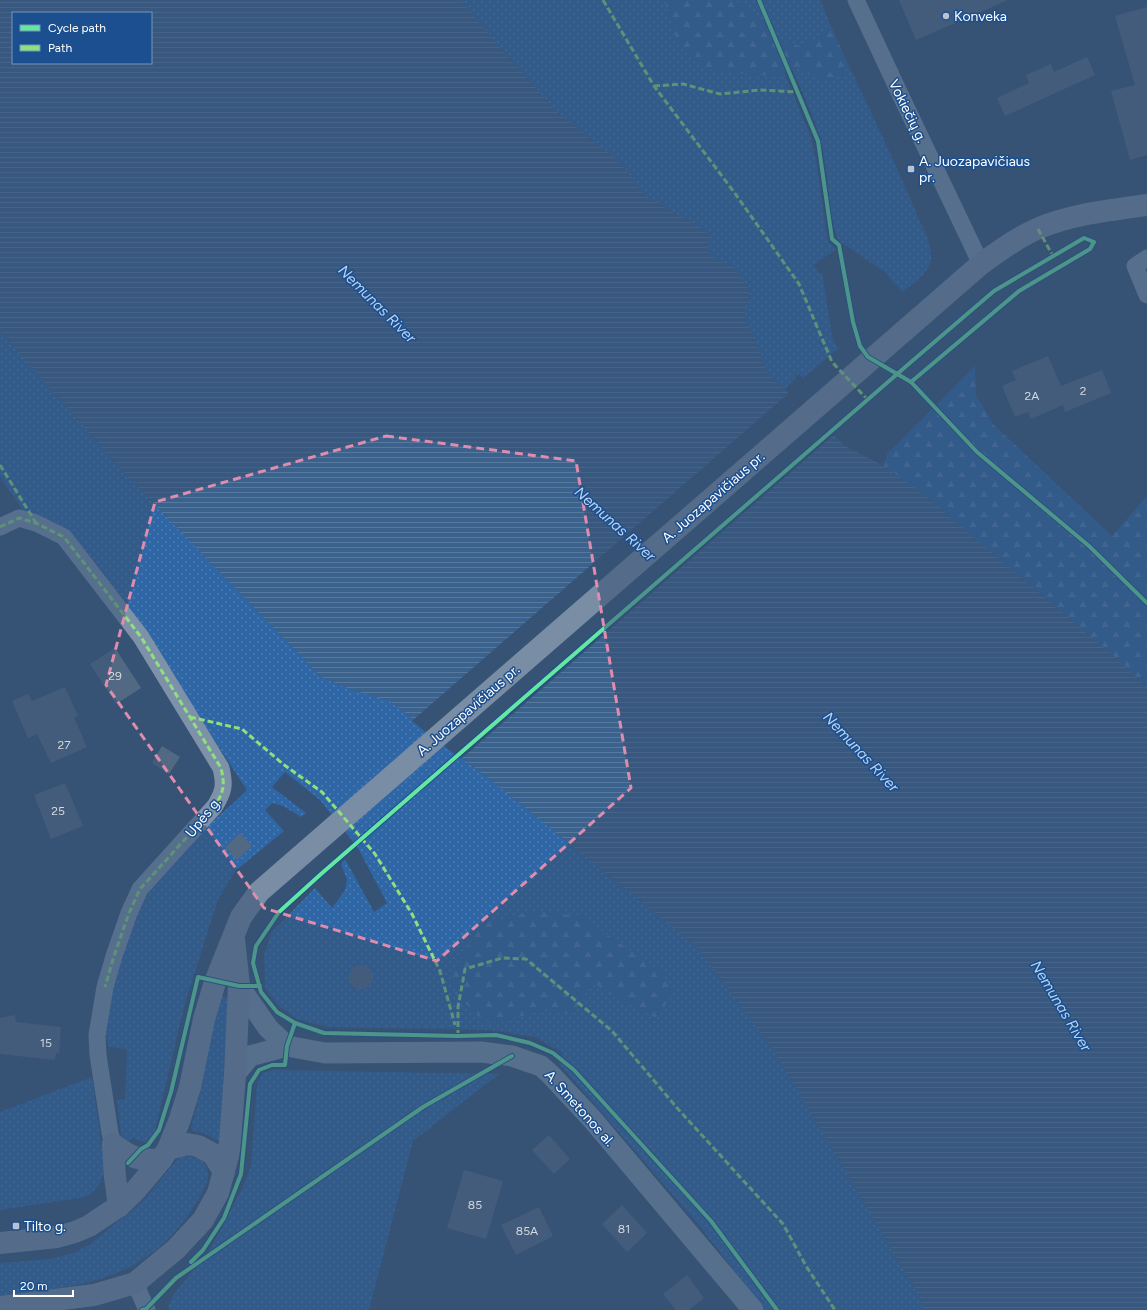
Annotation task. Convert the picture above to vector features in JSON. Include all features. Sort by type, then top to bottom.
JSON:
[{"type":"main road","name":"A. Juozapavičiaus pr.","points":[[164,1155],[180,1119],[190,1088],[204,1019],[215,982],[234,938],[241,917],[259,892],[981,264],[1006,246],[1038,229],[1077,216],[1147,205]]},
{"type":"main road","name":"A. Juozapavičiaus pr.","points":[[234,938],[239,986]]},
{"type":"main road","points":[[0,1307],[94,1295],[135,1283],[176,1249],[203,1220],[218,1193],[230,1142],[239,986]]},
{"type":"main road","points":[[113,1144],[128,1155],[142,1160],[164,1155],[187,1144],[198,1146],[213,1154],[224,1172]]},
{"type":"main road","points":[[113,1144],[114,1177],[119,1206]]},
{"type":"main road","points":[[0,1243],[57,1237],[75,1232],[96,1222],[119,1206],[135,1191],[164,1155]]},
{"type":"street","name":"Vokiečių g.","points":[[856,0],[898,92],[981,264]]},
{"type":"street","points":[[1147,258],[1135,266],[1147,295]]},
{"type":"street","name":"Upės g.","points":[[0,527],[19,518],[36,522],[64,537],[141,637],[221,768],[224,781],[223,793],[215,806],[140,889],[129,913],[114,956],[102,1000],[97,1035],[98,1054],[113,1144]]},
{"type":"street","points":[[239,986],[268,1028],[287,1046]]},
{"type":"street","name":"A. Smetonos al.","points":[[235,1074],[250,1056],[287,1046],[325,1053],[481,1052],[512,1056],[541,1066],[592,1119],[753,1310]]},
{"type":"street","points":[[135,1283],[146,1310]]},
{"type":"highlighted area","points":[[386,436],[576,461],[631,788],[437,961],[264,908],[106,685],[155,502]]},
{"type":"green space","points":[[461,0],[664,0],[679,47],[733,73],[776,76],[784,72],[810,135],[816,160],[827,238],[835,250],[814,265],[819,274],[822,272],[833,341],[839,348],[803,378],[798,374],[785,390],[768,374],[744,314],[750,290],[732,266],[715,259],[707,251],[695,223],[674,213],[642,193],[620,162],[554,109]]},
{"type":"green space","points":[[664,0],[734,0],[748,10],[784,42],[801,46],[816,39],[831,26],[848,64],[842,76],[821,82],[797,66],[776,76],[733,73],[706,69],[679,47]]},
{"type":"green space","points":[[734,0],[820,0],[831,26],[816,39],[801,46],[784,42],[748,10]]},
{"type":"green space","points":[[848,64],[883,137],[931,250],[930,262],[925,272],[902,292],[885,272],[839,241],[835,231],[825,162],[818,130],[792,69],[797,66],[842,76]]},
{"type":"green space","points":[[0,331],[123,472],[321,677],[352,690],[390,701],[517,801],[698,948],[774,1051],[919,1296],[924,1310],[765,1310],[698,1224],[559,1063],[563,1053],[535,1037],[491,1030],[328,1027],[297,1019],[279,1006],[265,988],[264,955],[271,933],[315,888],[332,908],[345,890],[347,880],[341,864],[345,859],[374,912],[387,903],[358,848],[320,800],[285,772],[272,787],[306,813],[301,817],[283,806],[272,803],[265,810],[284,831],[235,871],[218,900],[185,1003],[155,1130],[146,1142],[133,1138],[127,1143],[121,1134],[117,1100],[125,1099],[127,1050],[108,1046],[105,1022],[108,1000],[123,951],[145,899],[160,876],[191,842],[247,790],[149,641],[71,537],[24,512],[0,477]]},
{"type":"green space","points":[[975,366],[976,395],[994,425],[1112,536],[1147,496],[1147,687],[1115,657],[922,493],[884,466],[887,454]]},
{"type":"green space","points":[[535,911],[580,916],[661,971],[673,993],[657,1018],[626,1003],[593,983],[572,1014],[544,1009],[506,1021],[485,1023],[455,993],[452,974],[480,925]]},
{"type":"green space","points":[[221,996],[228,998],[220,1141],[205,1134],[195,1132],[191,1128],[201,1089],[214,1020]]},
{"type":"green space","points":[[273,1070],[499,1074],[413,1141],[369,1310],[170,1310],[168,1307],[174,1294],[211,1248],[245,1183],[251,1165],[257,1084],[262,1074]]},
{"type":"green space","points":[[92,1077],[105,1170],[98,1186],[86,1197],[0,1210],[0,1112]]},
{"type":"green space","points":[[183,1156],[201,1160],[206,1166],[208,1179],[196,1203],[183,1221],[171,1237],[155,1251],[132,1266],[100,1279],[60,1288],[0,1296],[0,1263],[50,1259],[73,1253],[89,1245],[143,1201],[178,1159]]},
{"type":"water","name":"Nemunas River","points":[[0,0],[461,0],[554,109],[620,162],[642,193],[674,213],[695,223],[710,235],[707,251],[715,259],[732,266],[750,290],[744,314],[768,374],[845,446],[884,466],[922,493],[1115,657],[1147,687],[1147,1310],[924,1310],[919,1296],[774,1051],[698,948],[517,801],[390,701],[352,690],[321,677],[123,472],[0,331]]},
{"type":"pier","points":[[790,392],[835,434],[461,759],[412,721]]},
{"type":"building","points":[[899,0],[1008,0],[916,40]]},
{"type":"building","points":[[1147,7],[1147,155],[1130,160],[1111,91],[1135,85],[1115,16]]},
{"type":"building","points":[[1087,57],[1095,75],[1005,116],[997,98],[1029,83],[1026,75],[1051,64],[1054,72]]},
{"type":"building","points":[[1048,356],[1061,386],[1102,370],[1111,393],[1065,412],[1063,405],[1031,419],[1028,412],[1015,417],[1002,386],[1016,380],[1012,371]]},
{"type":"building","points":[[115,648],[141,688],[116,704],[90,664]]},
{"type":"building","points":[[65,687],[78,716],[74,718],[87,747],[51,763],[37,734],[28,738],[12,701],[28,694],[32,701]]},
{"type":"building","points":[[162,746],[180,757],[169,774],[152,763]]},
{"type":"building","points":[[65,783],[83,826],[51,839],[34,795]]},
{"type":"building","points":[[240,833],[252,846],[237,860],[225,847]]},
{"type":"building","points":[[361,965],[370,968],[373,977],[370,986],[361,989],[352,986],[349,977],[352,968]]},
{"type":"building","points":[[15,1015],[16,1022],[61,1027],[59,1053],[56,1053],[55,1060],[0,1054],[0,1018]]},
{"type":"building","points":[[549,1135],[570,1159],[554,1174],[532,1150]]},
{"type":"building","points":[[464,1170],[503,1181],[486,1239],[447,1228]]},
{"type":"building","points":[[622,1205],[647,1233],[627,1252],[602,1224]]},
{"type":"building","points":[[539,1207],[553,1236],[516,1255],[501,1225]]},
{"type":"building","points":[[687,1275],[704,1298],[689,1310],[676,1310],[663,1294]]},
{"type":"marked path","points":[[603,0],[654,86],[734,192],[799,284],[832,362],[866,398]]},
{"type":"marked path","points":[[654,86],[683,84],[720,94],[760,90],[797,92]]},
{"type":"marked path","points":[[1038,229],[1053,256]]},
{"type":"marked path","points":[[0,465],[36,523]]},
{"type":"marked path","points":[[0,527],[19,518],[36,523],[64,537],[141,637],[221,768],[223,788],[215,806],[140,889],[129,913],[105,987]]},
{"type":"marked path","points":[[190,717],[242,729],[283,764],[322,792],[375,854],[412,914],[440,971],[455,1025]]},
{"type":"marked path","points":[[458,1036],[458,1007],[465,969],[502,958],[526,959],[612,1031],[678,1109],[783,1224],[806,1266],[835,1310]]},
{"type":"cycle path","points":[[759,0],[818,141],[832,239],[839,245],[853,322],[860,346],[868,357],[911,382],[1019,291],[1090,249],[1094,242],[1084,238],[994,291],[911,362],[321,874],[279,912],[256,946],[253,963],[261,992],[277,1012],[295,1023],[324,1033],[458,1036],[496,1035],[530,1043],[553,1053],[574,1070],[711,1221],[777,1310]]},
{"type":"cycle path","points":[[911,382],[977,452],[1089,546],[1147,603]]},
{"type":"cycle path","points":[[128,1163],[141,1149],[148,1145],[159,1130],[171,1092],[198,977],[239,986],[260,986]]},
{"type":"cycle path","points":[[191,1262],[203,1250],[224,1218],[241,1174],[250,1084],[259,1070],[272,1065],[285,1065],[287,1046],[295,1023]]},
{"type":"cycle path","points":[[142,1310],[146,1309],[176,1278],[423,1107],[512,1056]]},
{"type":"place","name":"Konveka","points":[[946,16]]},
{"type":"place","name":"A. Juozapavičiaus pr.","points":[[911,169]]},
{"type":"place","name":"Tilto g.","points":[[16,1226]]}]
